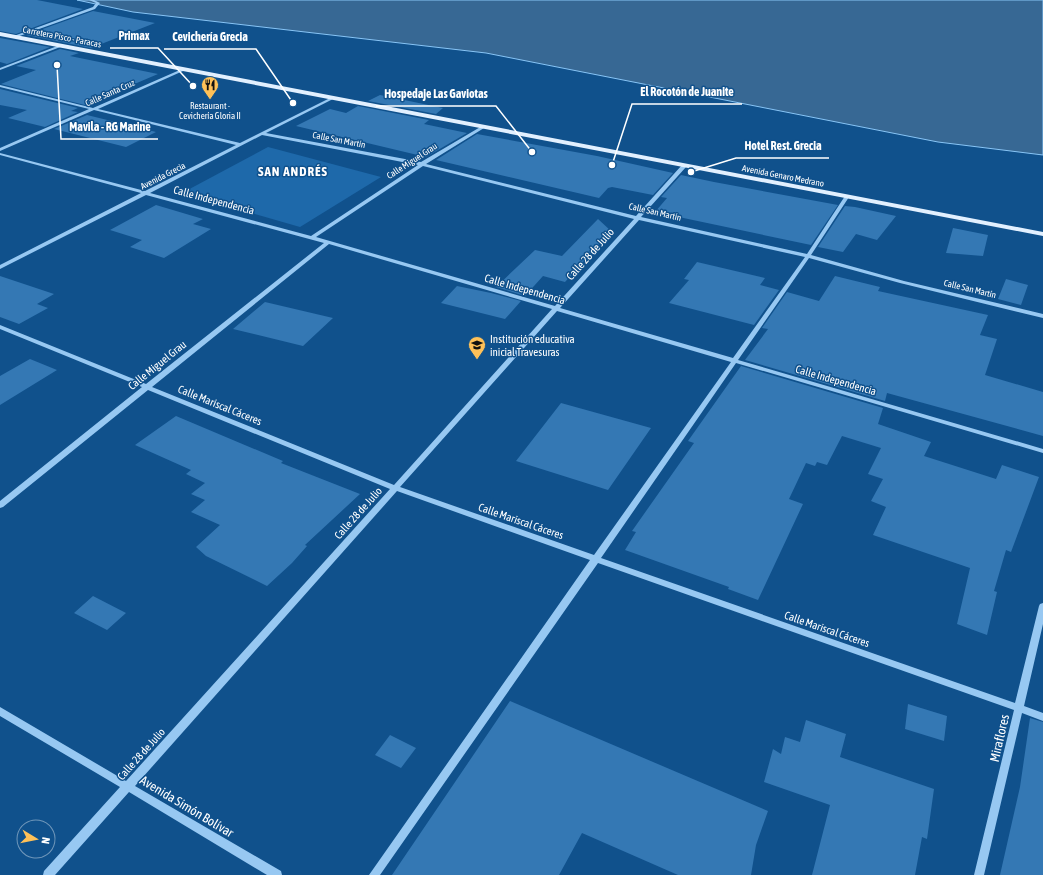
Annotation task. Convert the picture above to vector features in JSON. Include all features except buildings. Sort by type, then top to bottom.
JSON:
[{"type":"main road","name":"Carretera Pisco - Paracas","points":[[0,34],[332,98]]},
{"type":"main road","name":"Avenida Genaro Medrano","points":[[332,98],[482,128],[1043,234]]},
{"type":"street","points":[[13,37],[94,8],[98,3],[91,0]]},
{"type":"street","points":[[0,68],[60,46]]},
{"type":"street","name":"Calle Santa Cruz","points":[[0,150],[182,70]]},
{"type":"street","points":[[0,86],[241,144]]},
{"type":"street","name":"Avenida Grecia","points":[[0,267],[332,98]]},
{"type":"street","name":"Calle Miguel Grau","points":[[313,238],[422,164],[482,128]]},
{"type":"street","name":"Calle San Martín","points":[[262,134],[422,164],[638,218],[808,256],[902,282],[1043,316]]},
{"type":"street","name":"Calle Independencia","points":[[0,154],[328,242],[1043,451]]},
{"type":"street","name":"Calle 28 de Julio","points":[[48,875],[684,166]]},
{"type":"street","points":[[374,875],[848,197]]},
{"type":"street","name":"Calle Miguel Grau","points":[[0,505],[328,242]]},
{"type":"street","name":"Calle Mariscal Cáceres","points":[[0,327],[395,488],[1043,717]]},
{"type":"street","name":"Miraflores","points":[[979,875],[1043,606]]},
{"type":"street","name":"Avenida Simón Bolívar","points":[[0,710],[277,875]]},
{"type":"shaded area","points":[[77,0],[1043,0],[1043,155],[938,142],[486,53],[133,12]]},
{"type":"shaded area","points":[[268,147],[381,177],[300,227],[182,193]]},
{"type":"place","name":"Mavila - RG Marine","points":[[57,65]]},
{"type":"place","name":"Primax","points":[[193,86]]},
{"type":"place","name":"Restaurant - Cevichería Gloria II","points":[[210,100]]},
{"type":"place","name":"Cevichería Grecia","points":[[293,103]]},
{"type":"place","name":"Hospedaje Las Gaviotas","points":[[532,152]]},
{"type":"place","name":"El Rocotón de Juanite","points":[[612,165]]},
{"type":"place","name":"Hotel Rest. Grecia","points":[[691,172]]},
{"type":"place","name":"Institución educativa inicial Travesuras","points":[[477,360]]},
{"type":"district","name":"SAN ANDRÉS","points":[[293,171]]}]
